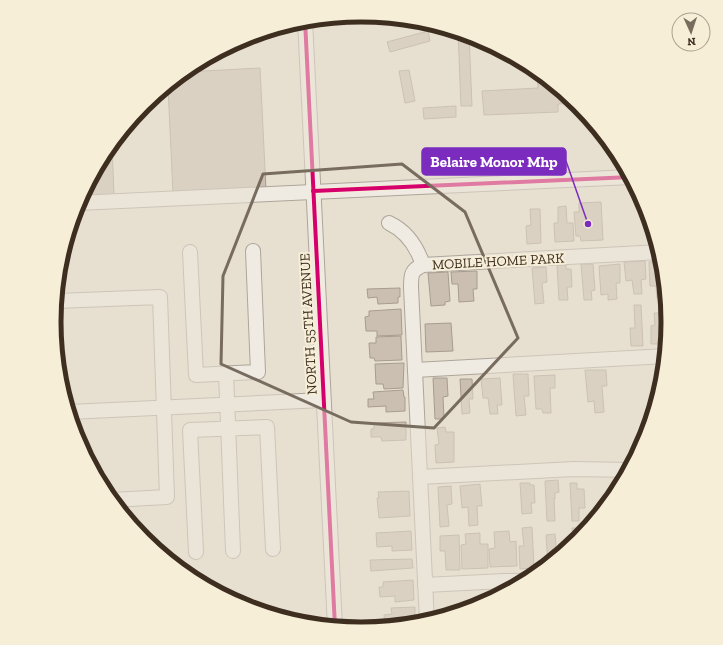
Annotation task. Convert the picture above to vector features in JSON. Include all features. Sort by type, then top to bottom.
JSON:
[{"type":"street","name":"NORTH 55TH AVENUE","points":[[306,27],[335,621]]},
{"type":"street","points":[[86,203],[625,177]]},
{"type":"street","points":[[389,223],[396,226],[410,240],[418,250],[423,264]]},
{"type":"street","points":[[190,252],[196,375],[258,372],[253,251]]},
{"type":"street","name":"MOBILE HOME PARK","points":[[427,616],[411,275],[416,268],[423,264],[654,252]]},
{"type":"street","points":[[62,302],[160,297],[167,497],[119,500]]},
{"type":"street","points":[[415,370],[660,356]]},
{"type":"street","points":[[226,373],[233,551]]},
{"type":"street","points":[[75,412],[323,400]]},
{"type":"street","points":[[196,552],[190,430],[228,428],[266,427],[273,549]]},
{"type":"street","points":[[420,477],[574,469],[624,470]]},
{"type":"street","points":[[426,585],[515,581]]},
{"type":"highlighted area","points":[[402,164],[465,212],[518,338],[434,428],[351,422],[221,364],[223,276],[263,174]]},
{"type":"building","points":[[428,31],[430,41],[390,52],[387,42]]},
{"type":"building","points":[[458,38],[469,42],[472,106],[461,106]]},
{"type":"building","points":[[260,68],[266,189],[173,194],[168,93],[197,71]]},
{"type":"building","points":[[409,70],[415,101],[405,103],[399,71]]},
{"type":"building","points":[[538,80],[567,104],[558,104],[558,112],[484,115],[482,91],[538,88]]},
{"type":"building","points":[[456,106],[456,117],[424,119],[423,108]]},
{"type":"building","points":[[112,155],[114,195],[89,197],[101,172]]},
{"type":"building","points":[[601,202],[603,240],[581,241],[580,236],[576,236],[574,212],[579,212],[579,203]]},
{"type":"building","points":[[566,206],[567,223],[573,223],[574,241],[555,242],[554,223],[558,223],[558,207]]},
{"type":"building","points":[[530,209],[540,209],[541,243],[527,244],[526,226],[531,225]]},
{"type":"building","points":[[645,261],[646,279],[641,280],[642,294],[634,294],[632,280],[626,281],[624,262]]},
{"type":"building","points":[[649,262],[655,262],[660,298],[657,298],[656,286],[650,286]]},
{"type":"building","points":[[581,264],[593,264],[595,290],[591,291],[592,300],[584,300]]},
{"type":"building","points":[[620,264],[620,283],[616,283],[617,299],[608,300],[608,294],[601,295],[599,266]]},
{"type":"building","points":[[557,265],[566,265],[566,269],[571,269],[572,287],[567,287],[568,300],[559,300]]},
{"type":"building","points":[[546,267],[547,282],[542,283],[544,303],[535,304],[532,268]]},
{"type":"building","points":[[477,271],[477,289],[473,289],[474,301],[459,302],[458,284],[452,284],[451,272]]},
{"type":"building","points":[[448,272],[450,301],[445,302],[445,305],[431,306],[428,273]]},
{"type":"building","points":[[400,288],[398,303],[378,304],[377,297],[368,298],[367,289]]},
{"type":"building","points":[[634,305],[641,305],[643,346],[631,346],[630,328],[635,328]]},
{"type":"building","points":[[401,309],[402,335],[377,336],[377,331],[366,331],[365,317],[369,316],[369,311]]},
{"type":"building","points":[[654,313],[662,313],[661,344],[651,344],[651,326],[655,325]]},
{"type":"building","points":[[451,323],[453,351],[426,352],[425,324]]},
{"type":"building","points":[[401,336],[402,360],[375,361],[374,358],[370,358],[369,343],[376,343],[376,337]]},
{"type":"building","points":[[404,363],[403,388],[384,389],[383,384],[376,384],[375,364]]},
{"type":"building","points":[[585,370],[606,370],[607,386],[602,386],[604,412],[595,413],[594,401],[588,402]]},
{"type":"building","points":[[513,374],[528,374],[529,396],[524,396],[526,415],[516,416]]},
{"type":"building","points":[[555,375],[555,388],[550,388],[551,413],[543,413],[542,409],[536,409],[534,376]]},
{"type":"building","points":[[433,378],[447,378],[448,396],[443,397],[444,419],[435,419]]},
{"type":"building","points":[[500,378],[502,405],[497,405],[498,414],[490,414],[488,398],[483,398],[481,379]]},
{"type":"building","points":[[460,379],[472,379],[473,399],[469,399],[470,413],[462,414]]},
{"type":"building","points":[[403,390],[405,397],[405,411],[386,412],[386,406],[368,407],[368,399],[374,399],[373,392]]},
{"type":"building","points":[[406,422],[406,440],[382,441],[381,437],[371,437],[371,429],[374,429],[374,423]]},
{"type":"building","points":[[445,427],[446,432],[454,432],[454,462],[436,463],[435,445],[439,444],[437,428]]},
{"type":"building","points":[[558,480],[559,492],[555,493],[555,499],[554,498],[555,521],[547,521],[545,481]]},
{"type":"building","points":[[520,483],[530,483],[530,485],[534,485],[535,503],[531,503],[532,513],[522,514]]},
{"type":"building","points":[[570,483],[577,483],[577,489],[584,489],[585,508],[579,508],[579,521],[572,521]]},
{"type":"building","points":[[480,484],[482,506],[477,506],[478,525],[469,526],[468,507],[462,508],[460,486]]},
{"type":"building","points":[[451,486],[452,504],[447,505],[449,526],[440,527],[438,487]]},
{"type":"building","points":[[409,491],[410,516],[379,518],[377,498],[379,498],[378,492]]},
{"type":"building","points":[[532,527],[534,568],[520,569],[519,546],[524,546],[522,528]]},
{"type":"building","points":[[572,528],[580,528],[580,529],[573,536]]},
{"type":"building","points":[[411,531],[412,550],[392,551],[392,546],[377,547],[376,533]]},
{"type":"building","points":[[509,531],[510,542],[516,541],[517,566],[490,567],[489,549],[495,548],[494,532]]},
{"type":"building","points":[[480,533],[480,544],[488,544],[488,568],[462,569],[461,545],[466,544],[465,534]]},
{"type":"building","points":[[555,534],[556,551],[547,558],[546,535]]},
{"type":"building","points":[[459,535],[460,570],[446,570],[445,551],[440,551],[440,536]]},
{"type":"building","points":[[412,559],[413,568],[371,571],[370,560]]},
{"type":"building","points":[[413,580],[414,600],[395,602],[395,596],[380,597],[379,587],[383,587],[383,582]]},
{"type":"building","points":[[415,607],[415,618],[385,622],[384,615],[392,614],[391,608]]},
{"type":"cycle path","points":[[305,28],[335,621]]},
{"type":"cycle path","points":[[313,191],[625,177]]},
{"type":"place","name":"Belaire Monor Mhp","points":[[588,224]]}]
